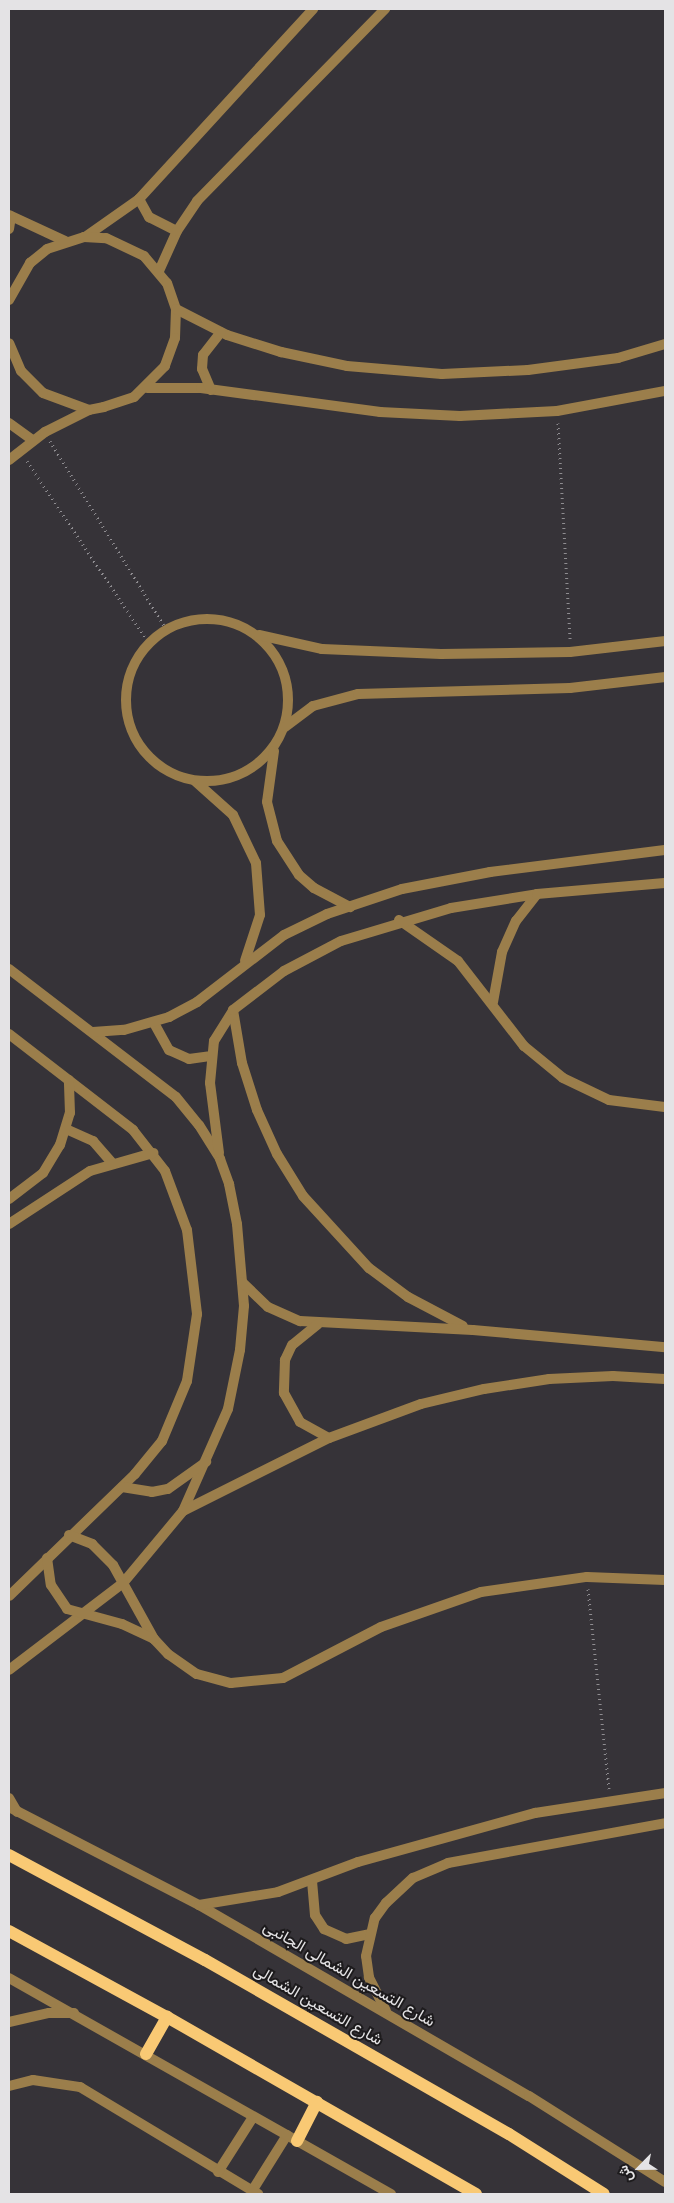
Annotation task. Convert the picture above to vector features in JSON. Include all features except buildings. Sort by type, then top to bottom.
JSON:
[{"type":"main road","name":"شارع التسعين الشمالى","points":[[9,1856],[214,1965],[509,2134],[604,2194]]},
{"type":"main road","points":[[9,1931],[167,2016],[476,2194]]},
{"type":"main road","points":[[146,2054],[167,2016]]},
{"type":"main road","points":[[292,2138],[317,2102]]},
{"type":"street","points":[[84,237],[139,199],[313,9]]},
{"type":"street","points":[[159,271],[177,231],[197,201],[385,9]]},
{"type":"street","points":[[139,199],[149,217],[177,231]]},
{"type":"street","points":[[9,229],[10,216],[65,241]]},
{"type":"street","points":[[9,300],[30,263],[65,241],[84,237],[126,244],[159,271],[176,309],[175,338],[165,366],[146,388],[119,404],[89,410],[44,432],[19,450],[9,460]]},
{"type":"street","points":[[176,309],[221,332],[280,352],[347,366],[442,374],[528,370],[618,358],[665,344]]},
{"type":"street","points":[[211,390],[202,370],[204,355],[221,332]]},
{"type":"street","points":[[9,343],[21,371],[43,393],[89,410]]},
{"type":"street","points":[[146,388],[211,390],[380,412],[460,416],[557,411],[665,391]]},
{"type":"street","points":[[9,423],[32,440]]},
{"type":"street","points":[[243,965],[260,915],[256,863],[233,815],[194,780],[154,762],[130,725],[128,681],[149,643],[166,629],[191,620],[218,619],[254,634],[297,645],[348,650],[484,655],[570,652],[665,641]]},
{"type":"street","points":[[254,634],[274,654],[286,678],[288,715],[282,732]]},
{"type":"street","points":[[350,907],[309,884],[277,841],[267,802],[267,782],[277,743],[287,722],[313,706],[358,694],[570,688],[665,677]]},
{"type":"street","points":[[194,780],[218,781],[241,774],[261,761],[277,743]]},
{"type":"street","points":[[93,1032],[154,1023],[198,1002],[243,965],[284,935],[350,907],[402,889],[490,872],[665,850]]},
{"type":"street","points":[[9,1670],[44,1640],[82,1616],[123,1584],[183,1511],[208,1460],[235,1380],[244,1306],[234,1204],[220,1159],[211,1108],[210,1056],[222,1026],[234,1010],[312,955],[399,920],[537,894],[665,883]]},
{"type":"street","points":[[492,1002],[502,952],[516,921],[537,894]]},
{"type":"street","points":[[399,920],[431,938],[458,961],[492,1002],[524,1046],[563,1078],[609,1100],[665,1107]]},
{"type":"street","points":[[9,969],[176,1097],[220,1159]]},
{"type":"street","points":[[234,1010],[242,1063],[257,1110],[277,1154],[303,1196],[334,1234],[382,1278],[429,1310],[473,1330]]},
{"type":"street","points":[[154,1023],[162,1043],[174,1053],[189,1059],[210,1056]]},
{"type":"street","points":[[9,1034],[133,1130],[153,1153],[175,1190],[187,1230],[196,1286],[195,1337],[187,1381],[172,1422],[150,1458],[122,1487],[69,1535],[9,1596]]},
{"type":"street","points":[[9,1199],[43,1173],[66,1129],[69,1080]]},
{"type":"street","points":[[66,1129],[93,1141],[111,1162]]},
{"type":"street","points":[[9,1224],[90,1171],[111,1162],[153,1153]]},
{"type":"street","points":[[242,1282],[283,1315],[318,1324],[473,1330],[665,1347]]},
{"type":"street","points":[[318,1324],[292,1345],[285,1360],[284,1393],[300,1422],[329,1438]]},
{"type":"street","points":[[183,1511],[329,1438],[421,1404],[484,1388],[581,1377],[665,1379]]},
{"type":"street","points":[[122,1487],[152,1492],[168,1490],[208,1460]]},
{"type":"street","points":[[69,1535],[92,1544],[123,1584],[154,1639]]},
{"type":"street","points":[[47,1558],[55,1595],[67,1609],[82,1616],[122,1624],[154,1639],[197,1674],[231,1684],[266,1682],[300,1670],[381,1627],[430,1607],[508,1587],[587,1577],[665,1580]]},
{"type":"street","points":[[199,1905],[252,1898],[312,1881],[358,1862],[535,1812],[665,1792]]},
{"type":"street","points":[[9,1798],[13,1809]]},
{"type":"street","name":"شارع التسعين الشمالى الجانبى","points":[[13,1809],[199,1905],[529,2096],[665,2182]]},
{"type":"street","points":[[388,2014],[369,1976],[366,1956],[370,1934],[386,1903],[413,1878],[430,1870],[665,1823]]},
{"type":"street","points":[[312,1881],[315,1915],[324,1929],[346,1940],[370,1934]]},
{"type":"street","points":[[9,1978],[75,2013],[253,2117],[392,2194]]},
{"type":"street","points":[[9,2022],[49,2013],[75,2013]]},
{"type":"street","points":[[9,2086],[33,2080],[80,2087],[255,2193],[292,2138]]},
{"type":"street","points":[[218,2172],[253,2117]]},
{"type":"path","points":[[557,411],[570,652]]},
{"type":"path","points":[[44,432],[166,629]]},
{"type":"path","points":[[19,450],[149,643]]},
{"type":"path","points":[[587,1577],[610,1800]]}]
